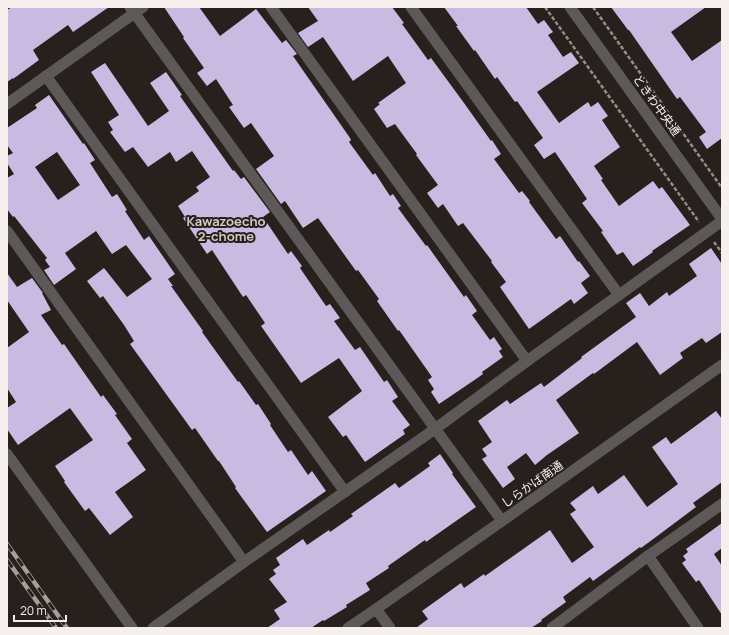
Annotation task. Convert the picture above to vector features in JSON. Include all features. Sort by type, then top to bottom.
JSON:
[{"type":"street","points":[[271,7],[527,361]]},
{"type":"street","points":[[411,7],[619,296]]},
{"type":"street","name":"ときわ中央通","points":[[570,7],[722,220]]},
{"type":"street","points":[[7,104],[136,9],[502,521]]},
{"type":"street","points":[[46,76],[345,492]]},
{"type":"street","points":[[153,628],[244,562],[435,429],[722,220]]},
{"type":"street","points":[[7,230],[244,562]]},
{"type":"street","name":"しらかば南通","points":[[348,628],[722,366]]},
{"type":"street","points":[[7,454],[132,628]]},
{"type":"street","points":[[552,628],[648,556],[722,504]]},
{"type":"street","points":[[648,556],[698,628]]},
{"type":"street","points":[[376,609],[390,628]]},
{"type":"path","points":[[545,7],[722,253]]},
{"type":"path","points":[[593,7],[722,188]]},
{"type":"building","points":[[12,7],[109,7],[73,32],[68,25],[33,50],[39,60],[7,82],[7,10]]},
{"type":"building","points":[[164,7],[199,7],[220,36],[256,9],[282,43],[286,40],[297,54],[293,56],[350,138],[351,140],[349,142],[373,175],[375,173],[390,196],[393,194],[401,206],[398,208],[426,246],[427,245],[464,297],[466,295],[477,311],[472,315],[490,340],[494,337],[502,349],[499,351],[503,357],[482,372],[483,374],[439,404],[431,392],[434,389],[428,380],[432,377],[377,301],[379,299],[358,270],[356,271],[318,218],[303,228],[285,201],[281,204],[256,169],[274,156],[251,123],[244,128],[229,107],[233,105],[216,79],[207,86],[197,73],[204,68]]},
{"type":"building","points":[[308,7],[392,7],[404,23],[402,24],[428,60],[431,58],[491,141],[492,140],[501,154],[494,159],[519,193],[522,191],[556,239],[560,236],[590,276],[581,283],[588,293],[574,304],[571,299],[529,329],[500,287],[506,282],[491,262],[492,261],[463,223],[458,226],[443,204],[438,208],[427,193],[438,185],[416,155],[417,154],[395,124],[387,128],[374,109],[380,104],[378,103],[406,83],[388,56],[353,81],[323,37],[308,47],[298,33],[318,21]]},
{"type":"building","points":[[444,7],[526,7],[538,24],[544,20],[553,32],[548,35],[563,57],[571,52],[579,63],[537,92],[559,123],[588,102],[591,107],[598,102],[608,116],[602,120],[620,147],[594,166],[603,179],[601,180],[619,206],[653,181],[659,189],[662,187],[690,225],[633,266],[623,252],[617,255],[601,232],[603,231],[582,203],[587,199],[555,152],[544,159],[534,145],[543,138],[517,101],[515,102],[497,77],[495,79]]},
{"type":"building","points":[[611,7],[706,7],[671,32],[692,61],[722,40],[722,138],[707,149],[699,137],[706,132],[680,97],[677,99],[629,30]]},
{"type":"building","points":[[105,63],[148,126],[169,111],[150,83],[166,72],[182,95],[180,96],[233,171],[234,170],[241,179],[244,177],[270,212],[263,217],[288,254],[291,251],[302,266],[300,268],[326,306],[330,304],[340,318],[334,321],[355,350],[360,347],[384,382],[387,380],[398,397],[392,401],[410,425],[403,430],[405,434],[365,462],[346,435],[343,437],[328,417],[362,391],[339,358],[301,383],[261,326],[265,323],[246,295],[243,297],[212,250],[207,254],[183,218],[185,217],[178,206],[199,191],[196,187],[210,177],[192,151],[176,162],[170,152],[148,167],[133,147],[125,152],[110,132],[113,130],[108,122],[119,115],[91,72]]},
{"type":"building","points":[[49,95],[95,160],[90,163],[112,197],[117,194],[127,210],[125,211],[144,240],[149,236],[175,274],[168,279],[173,286],[171,286],[203,331],[202,332],[238,382],[239,381],[256,405],[258,404],[288,452],[291,450],[308,475],[312,471],[326,491],[267,532],[235,488],[236,487],[219,461],[195,428],[192,430],[130,344],[134,341],[124,325],[103,296],[100,298],[87,281],[104,268],[127,297],[152,279],[126,245],[112,254],[96,231],[65,253],[76,269],[54,285],[44,270],[50,267],[45,260],[47,258],[7,209],[7,178],[14,174],[7,163],[7,156],[13,153],[7,145],[7,128],[37,108],[35,105]],"holes":[[[57,152],[80,185],[58,200],[35,167]]]},
{"type":"building","points":[[711,248],[722,264],[722,332],[706,343],[702,338],[680,353],[683,358],[660,375],[637,342],[594,374],[593,373],[556,400],[579,433],[535,465],[526,453],[507,467],[515,479],[503,488],[482,459],[487,456],[482,449],[492,442],[478,421],[507,400],[510,404],[541,383],[544,387],[582,358],[581,357],[636,317],[626,303],[640,293],[649,306],[667,292],[669,296],[697,276],[689,264]]},
{"type":"building","points":[[7,273],[17,287],[32,278],[43,293],[51,310],[41,315],[62,345],[64,344],[101,397],[103,395],[117,414],[115,415],[132,439],[127,443],[146,470],[115,492],[133,517],[110,535],[89,508],[85,511],[64,482],[65,481],[55,466],[93,440],[70,408],[18,445],[7,429],[7,408],[16,402],[7,388],[7,348],[29,332],[7,300]]},
{"type":"building","points":[[716,411],[722,419],[722,482],[693,503],[696,507],[641,548],[640,547],[593,581],[590,577],[563,597],[566,602],[541,620],[542,621],[531,628],[416,628],[428,619],[422,611],[461,583],[464,588],[484,574],[485,576],[550,530],[572,563],[594,547],[570,514],[576,510],[570,503],[593,486],[598,494],[624,475],[647,507],[678,484],[652,447],[666,437],[671,444]]},
{"type":"building","points":[[440,454],[453,473],[452,474],[476,507],[426,542],[425,540],[388,566],[389,568],[366,583],[370,590],[346,605],[347,607],[324,621],[323,620],[311,628],[267,628],[280,619],[274,610],[287,602],[269,579],[276,574],[273,570],[280,565],[276,558],[303,539],[307,545],[329,530],[330,532],[353,516],[351,514],[395,483],[399,488],[430,466],[428,463]]},
{"type":"building","points":[[722,523],[722,548],[714,554],[722,566],[722,615],[699,580],[696,582],[682,563],[686,560],[683,556],[688,552],[686,549]]},
{"type":"railway","points":[[7,544],[67,628]]},
{"type":"railway","points":[[7,560],[56,628]]},
{"type":"district","name":"Kawazoecho 2-chome","points":[[226,228]]}]
